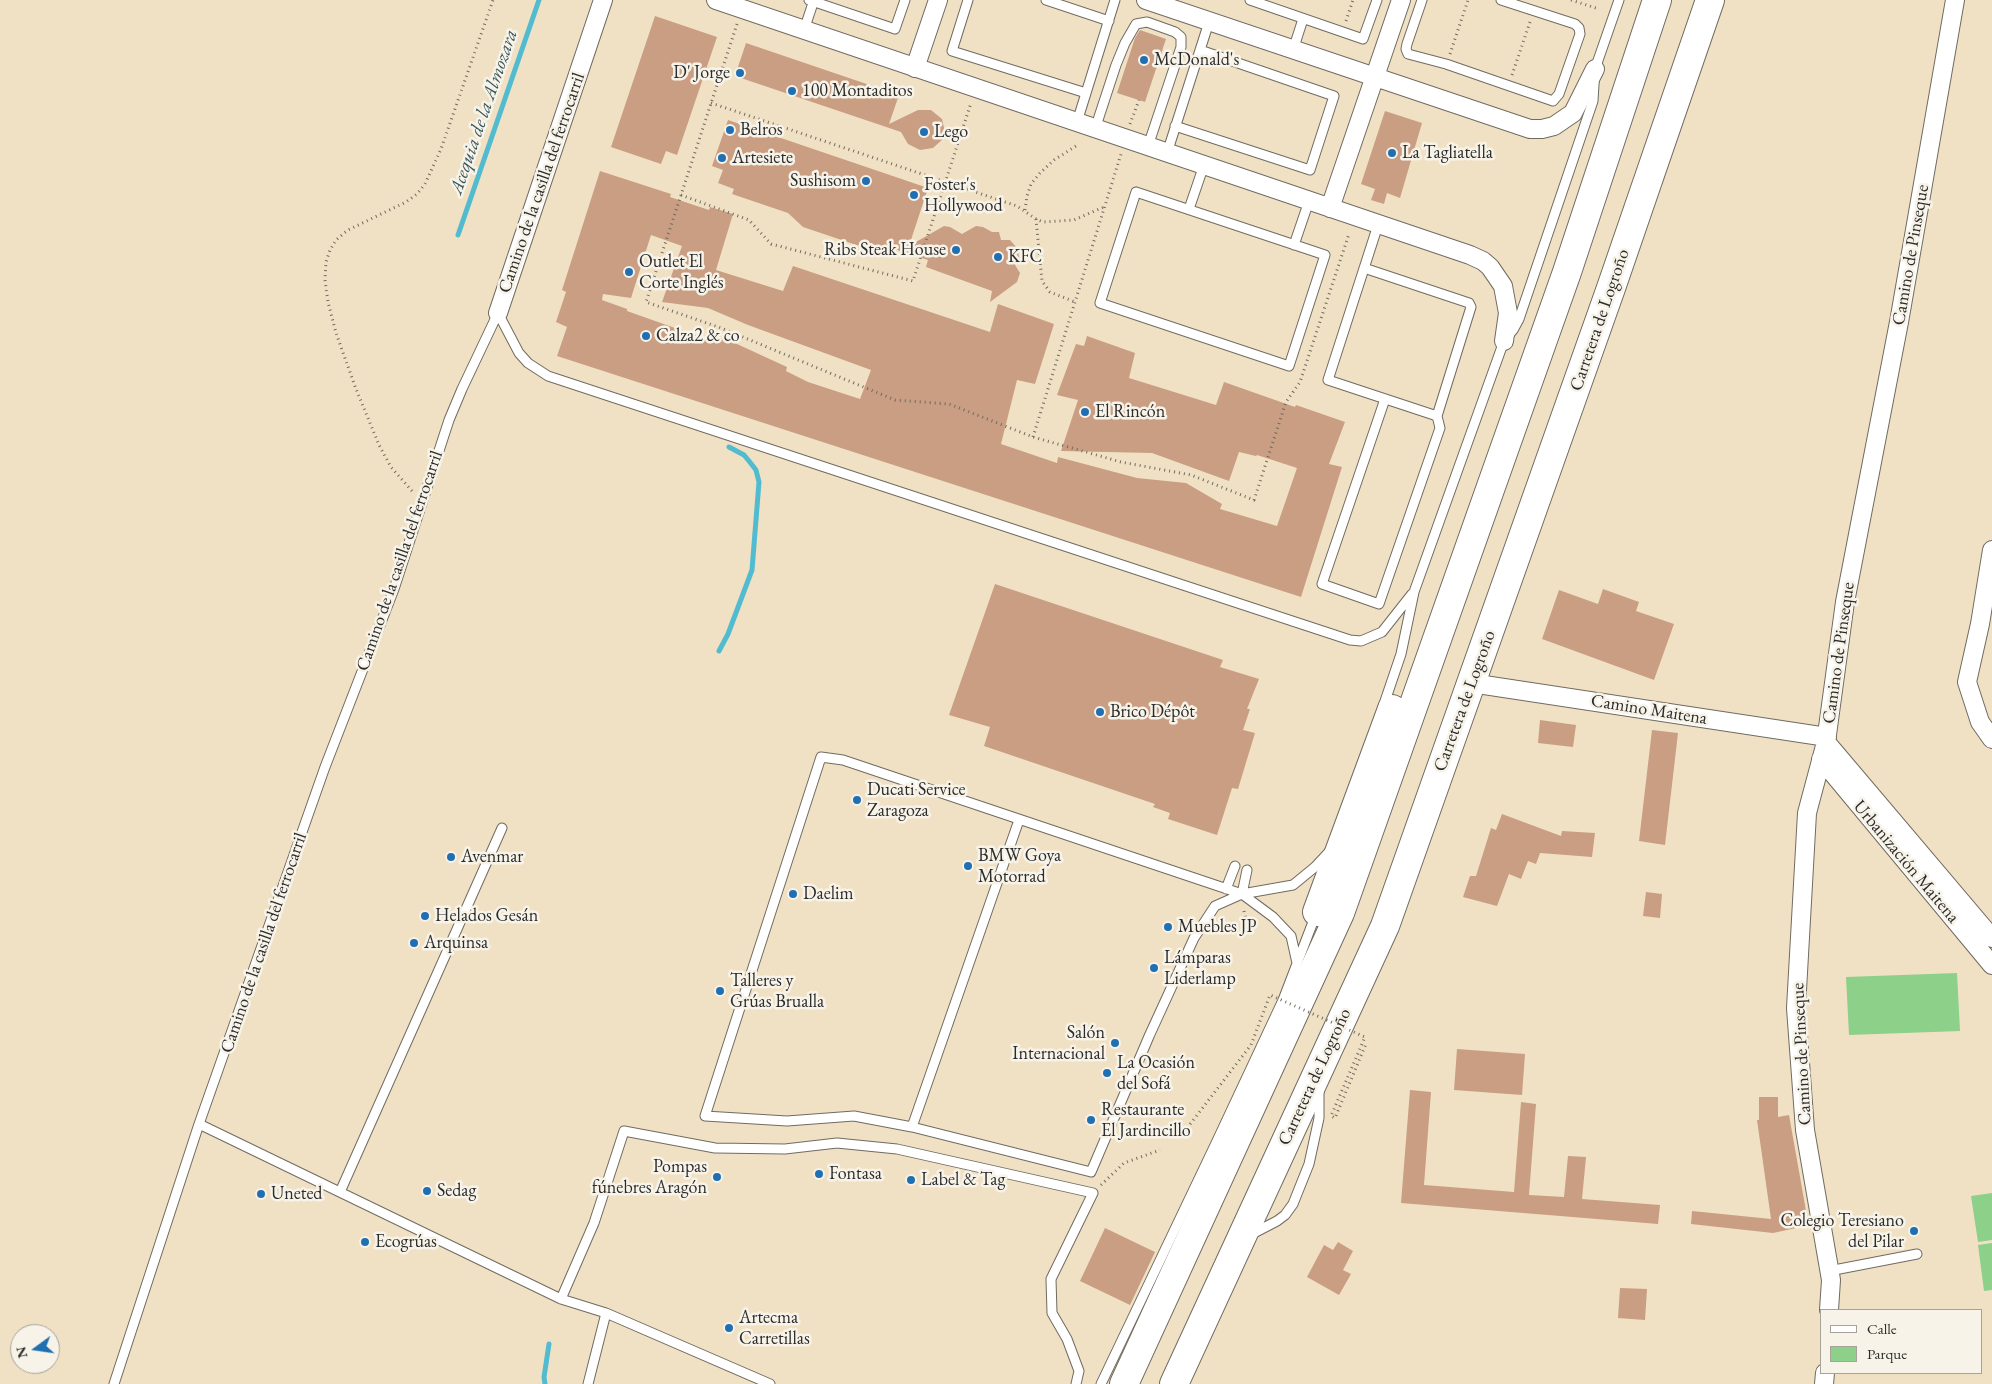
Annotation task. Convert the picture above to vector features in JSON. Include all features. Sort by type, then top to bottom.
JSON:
[{"type":"highway","points":[[1124,1384],[1340,913],[1567,272],[1657,0]]},
{"type":"highway","name":"Carretera de Logroño","points":[[1174,1384],[1386,926],[1611,288],[1710,0]]},
{"type":"highway","points":[[1317,912],[1436,587],[1471,505],[1497,470]]},
{"type":"street","name":"Camino de la casilla del ferrocarril","points":[[498,313],[603,0]]},
{"type":"street","points":[[716,0],[1470,255],[1490,267],[1504,286],[1508,314],[1504,341]]},
{"type":"street","points":[[915,68],[938,0]]},
{"type":"street","points":[[1148,0],[1525,128],[1542,129],[1564,121],[1573,113],[1596,69]]},
{"type":"street","name":"Camino de Pinseque","points":[[1829,1309],[1831,1280],[1805,1130],[1796,1008],[1807,813],[1824,746],[1845,602],[1900,322],[1955,0]]},
{"type":"street","points":[[1330,208],[1400,4]]},
{"type":"street","points":[[1992,550],[1986,625],[1967,682],[1980,722],[1992,739]]},
{"type":"street","name":"Camino Maitena","points":[[1472,683],[1824,746]]},
{"type":"street","points":[[1824,746],[1992,938]]},
{"type":"street","name":"Urbanización Maitena","points":[[1824,746],[1992,965]]},
{"type":"lane","points":[[804,30],[812,1],[895,29],[905,0]]},
{"type":"lane","points":[[968,0],[952,51],[1086,93]]},
{"type":"lane","points":[[1046,0],[1109,20]]},
{"type":"lane","points":[[1077,122],[1116,0]]},
{"type":"lane","points":[[1250,0],[1363,39],[1377,0]]},
{"type":"lane","points":[[1422,0],[1406,49],[1408,54],[1446,64],[1553,101],[1559,94],[1580,34],[1579,28],[1574,24],[1501,0]]},
{"type":"lane","points":[[1101,1384],[1225,1125],[1297,963],[1317,912],[1333,847],[1401,654],[1414,592],[1504,341],[1519,319],[1590,110],[1594,95],[1596,69],[1619,0]]},
{"type":"lane","points":[[1400,4],[1417,14]]},
{"type":"lane","points":[[1293,50],[1304,18]]},
{"type":"lane","points":[[1095,129],[1116,65],[1133,27],[1136,24],[1147,22],[1175,32],[1181,37],[1181,47],[1148,146]]},
{"type":"lane","points":[[1167,153],[1209,22]]},
{"type":"lane","points":[[1175,126],[1310,170],[1334,96],[1200,50]]},
{"type":"lane","points":[[1189,209],[1204,165]]},
{"type":"lane","points":[[1136,192],[1189,209],[1325,255],[1290,366],[1100,303],[1136,192]]},
{"type":"lane","points":[[1294,245],[1309,201]]},
{"type":"lane","points":[[1378,225],[1328,380],[1437,416]]},
{"type":"lane","points":[[1364,268],[1469,303],[1471,307],[1437,416],[1440,428],[1379,604],[1322,584],[1385,399]]},
{"type":"lane","name":"Camino de la casilla del ferrocarril","points":[[114,1384],[200,1124],[325,767],[394,589],[455,404],[498,313]]},
{"type":"lane","points":[[498,313],[519,353],[528,363],[548,376],[1350,640],[1361,641],[1382,632],[1414,592]]},
{"type":"lane","points":[[1297,963],[1291,936],[1273,917],[1242,894],[843,760],[821,757],[705,1116],[787,1121],[854,1116],[912,1127],[1091,1172],[1150,1034],[1194,938],[1215,906],[1242,894],[1293,885],[1315,868],[1333,847]]},
{"type":"lane","points":[[912,1127],[1019,820]]},
{"type":"lane","points":[[340,1192],[502,828]]},
{"type":"lane","points":[[1226,889],[1235,866]]},
{"type":"lane","points":[[1242,894],[1247,870]]},
{"type":"lane","points":[[200,1124],[561,1299],[606,1313],[770,1384]]},
{"type":"lane","points":[[561,1299],[594,1223],[624,1131],[715,1148],[785,1149],[836,1143],[897,1149],[1093,1193],[1051,1279],[1052,1313],[1067,1339],[1079,1371],[1076,1384]]},
{"type":"lane","points":[[1829,1271],[1917,1254]]},
{"type":"lane","points":[[588,1384],[606,1313]]},
{"type":"path","points":[[422,502],[391,467],[379,445],[356,389],[336,333],[328,302],[325,280],[326,262],[336,240],[348,230],[406,202],[417,194],[425,184],[440,150],[493,0]]},
{"type":"path","points":[[1446,64],[1468,0]]},
{"type":"path","points":[[1571,0],[1599,9]]},
{"type":"path","points":[[742,9],[646,302],[720,328],[895,400],[949,404],[1033,437],[1121,462],[1191,476],[1254,500],[1286,402],[1300,382],[1349,234]]},
{"type":"path","points":[[1509,86],[1534,11]]},
{"type":"path","points":[[1128,129],[1139,100]]},
{"type":"path","points":[[711,102],[1017,206],[1043,222],[1074,220],[1104,207]]},
{"type":"path","points":[[681,195],[748,220],[771,244],[913,281],[972,102]]},
{"type":"path","points":[[1025,210],[1026,196],[1031,184],[1054,160],[1076,146]]},
{"type":"path","points":[[1033,437],[1122,148]]},
{"type":"path","points":[[1036,219],[1042,282],[1050,292],[1075,302]]},
{"type":"path","points":[[1184,1132],[1251,1045],[1270,995],[1365,1037],[1331,1116],[1335,1118],[1366,1044]]},
{"type":"path","points":[[1093,1193],[1124,1163],[1160,1150]]},
{"type":"green space","points":[[1957,973],[1960,1031],[1849,1035],[1846,977]]},
{"type":"green space","points":[[1992,1193],[1992,1240],[1978,1242],[1971,1196]]},
{"type":"green space","points":[[1992,1243],[1992,1290],[1984,1291],[1978,1245]]},
{"type":"building","points":[[655,16],[717,37],[677,155],[666,151],[661,164],[611,147]]},
{"type":"building","name":"McDonald's","points":[[1140,30],[1166,39],[1145,102],[1117,93],[1135,38]]},
{"type":"building","points":[[746,43],[899,95],[889,124],[918,110],[931,110],[942,119],[945,132],[943,139],[933,148],[920,150],[908,144],[901,132],[735,76]]},
{"type":"building","name":"La Tagliatella","points":[[1385,111],[1422,123],[1400,198],[1387,193],[1384,204],[1371,200],[1375,189],[1361,184]]},
{"type":"building","points":[[728,120],[928,188],[909,246],[944,226],[950,227],[962,234],[976,226],[983,227],[992,232],[999,232],[1001,240],[1010,240],[1017,248],[1019,257],[1015,265],[1020,273],[1017,282],[990,302],[992,291],[926,267],[928,260],[885,246],[883,254],[803,227],[788,213],[732,194],[734,189],[718,183],[723,170],[712,166]]},
{"type":"building","points":[[600,171],[671,194],[670,197],[709,210],[710,207],[733,214],[716,270],[783,291],[793,266],[990,332],[998,304],[1054,324],[1035,384],[1017,380],[1001,444],[1057,463],[1058,457],[1137,478],[1186,483],[1222,504],[1220,509],[1277,526],[1297,468],[1257,455],[1239,452],[1229,481],[1152,453],[1061,451],[1078,400],[1057,395],[1076,344],[1084,346],[1087,336],[1135,353],[1129,378],[1216,405],[1224,382],[1345,422],[1329,464],[1342,467],[1301,597],[557,356],[567,327],[556,322],[566,292],[562,290]],"holes":[[[651,235],[682,246],[662,302],[708,308],[748,325],[871,370],[860,399],[808,382],[786,371],[787,367],[724,338],[706,339],[627,311],[627,309],[602,300],[603,294],[631,298]]]},
{"type":"building","name":"Brico Dépôt","points":[[995,584],[1223,660],[1220,667],[1259,679],[1247,709],[1250,709],[1243,730],[1255,733],[1238,789],[1232,788],[1217,835],[1168,819],[1170,813],[1153,807],[1155,804],[984,746],[990,727],[949,715]]},
{"type":"building","points":[[1603,589],[1639,602],[1636,611],[1674,624],[1654,680],[1542,639],[1559,590],[1598,604]]},
{"type":"building","points":[[1540,720],[1576,725],[1573,747],[1538,743]]},
{"type":"building","points":[[1652,730],[1678,733],[1665,845],[1639,841]]},
{"type":"building","points":[[1502,814],[1561,836],[1562,831],[1595,833],[1592,857],[1540,853],[1536,864],[1528,861],[1521,879],[1509,874],[1497,906],[1463,897],[1470,876],[1476,876],[1491,828],[1496,830]]},
{"type":"building","points":[[1646,892],[1662,894],[1660,918],[1643,916]]},
{"type":"building","points":[[1457,1049],[1525,1054],[1522,1095],[1454,1090]]},
{"type":"building","points":[[1410,1090],[1431,1092],[1424,1185],[1514,1192],[1521,1102],[1536,1104],[1529,1195],[1564,1197],[1568,1156],[1586,1157],[1582,1199],[1660,1205],[1658,1224],[1401,1203]]},
{"type":"building","points":[[1759,1097],[1778,1097],[1778,1117],[1789,1115],[1810,1225],[1773,1233],[1691,1224],[1692,1211],[1771,1219],[1757,1120],[1759,1120]]},
{"type":"building","points":[[1105,1228],[1155,1252],[1130,1305],[1080,1281]]},
{"type":"building","points":[[1338,1242],[1353,1251],[1343,1270],[1351,1274],[1339,1295],[1307,1277],[1324,1245],[1333,1250]]},
{"type":"building","points":[[1620,1288],[1647,1289],[1645,1320],[1618,1318]]},
{"type":"waterway","name":"Acequia de la Almozara","points":[[458,235],[539,0]]},
{"type":"waterway","name":"Acequia de la Almozara","points":[[719,651],[728,634],[752,570],[759,482],[756,470],[744,455],[729,447]]},
{"type":"waterway","name":"Acequia de la Almozara","points":[[545,1384],[544,1377],[549,1344]]},
{"type":"place","name":"McDonald's","points":[[1144,60]]},
{"type":"place","name":"D' Jorge","points":[[740,73]]},
{"type":"place","name":"100 Montaditos","points":[[792,91]]},
{"type":"place","name":"Belros","points":[[730,130]]},
{"type":"place","name":"Lego","points":[[924,132]]},
{"type":"place","name":"La Tagliatella","points":[[1392,153]]},
{"type":"place","name":"Artesiete","points":[[722,158]]},
{"type":"place","name":"Sushisom","points":[[866,181]]},
{"type":"place","name":"Foster's Hollywood","points":[[914,195]]},
{"type":"place","name":"Ribs Steak House","points":[[956,250]]},
{"type":"place","name":"KFC","points":[[998,257]]},
{"type":"place","name":"Outlet El Corte Inglés","points":[[629,272]]},
{"type":"place","name":"Calza2 & co","points":[[646,336]]},
{"type":"place","name":"El Rincón","points":[[1085,412]]},
{"type":"place","name":"Brico Dépôt","points":[[1100,712]]},
{"type":"place","name":"Ducati Service Zaragoza","points":[[857,800]]},
{"type":"place","name":"Avenmar","points":[[451,857]]},
{"type":"place","name":"BMW Goya Motorrad","points":[[968,866]]},
{"type":"place","name":"Daelim","points":[[793,894]]},
{"type":"place","name":"Helados Gesán","points":[[425,916]]},
{"type":"place","name":"Muebles JP","points":[[1168,927]]},
{"type":"place","name":"Arquinsa","points":[[414,943]]},
{"type":"place","name":"Lámparas Liderlamp","points":[[1154,968]]},
{"type":"place","name":"Talleres y Grúas Brualla","points":[[720,991]]},
{"type":"place","name":"Salón Internacional","points":[[1115,1043]]},
{"type":"place","name":"La Ocasión del Sofá","points":[[1107,1073]]},
{"type":"place","name":"Restaurante El Jardincillo","points":[[1091,1120]]},
{"type":"place","name":"Fontasa","points":[[819,1174]]},
{"type":"place","name":"Pompas fúnebres Aragón","points":[[717,1177]]},
{"type":"place","name":"Label & Tag","points":[[911,1180]]},
{"type":"place","name":"Sedag","points":[[427,1191]]},
{"type":"place","name":"Uneted","points":[[261,1194]]},
{"type":"place","name":"Colegio Teresiano del Pilar","points":[[1914,1231]]},
{"type":"place","name":"Ecogrúas","points":[[365,1242]]},
{"type":"place","name":"Artecma Carretillas","points":[[729,1328]]}]
